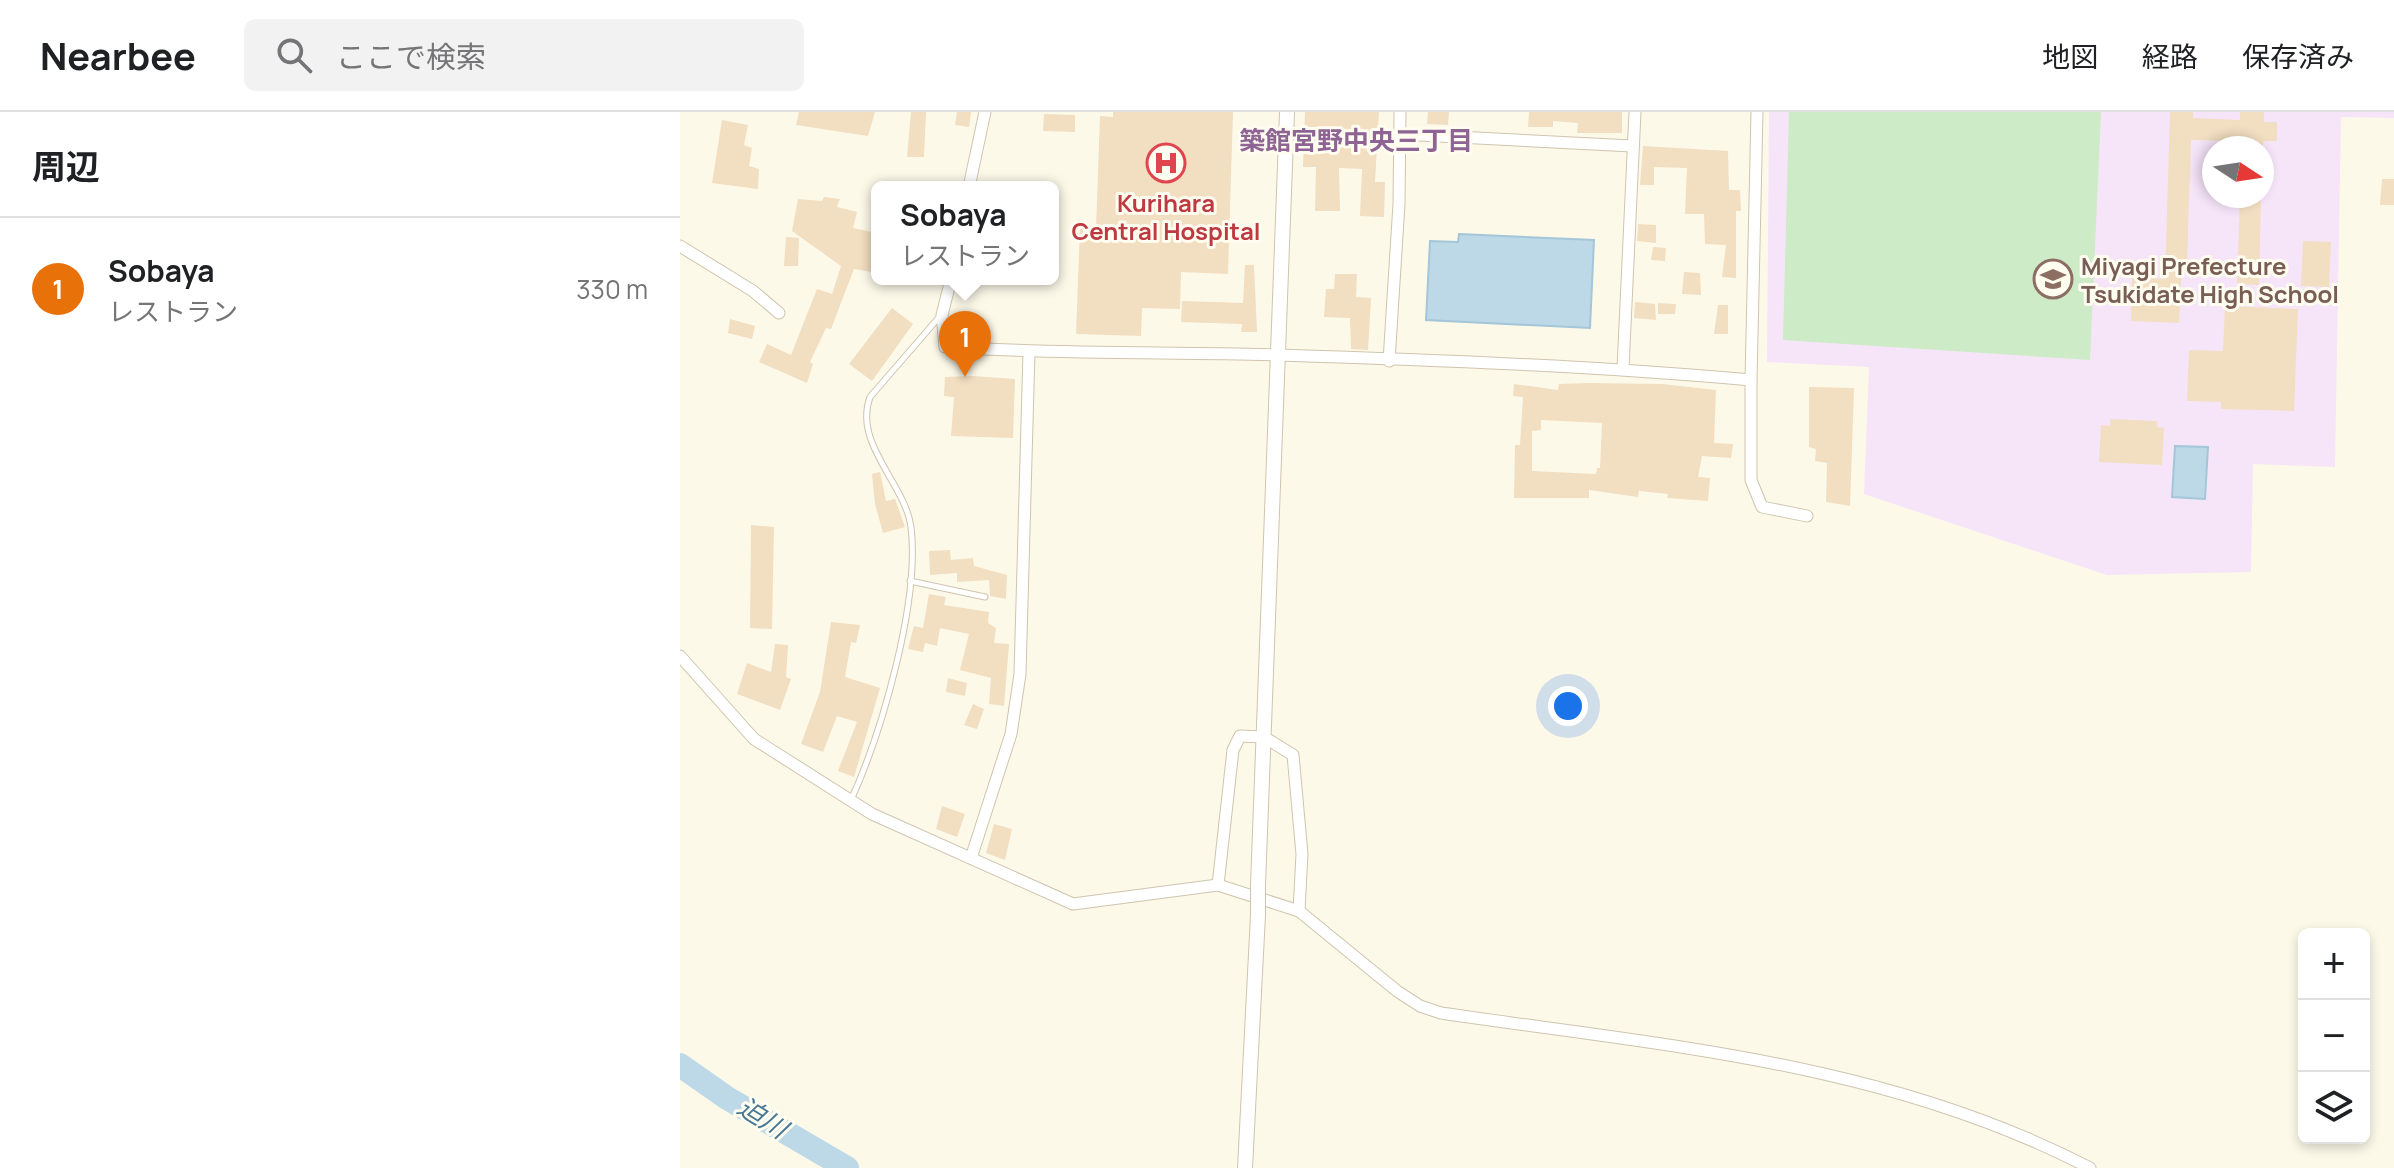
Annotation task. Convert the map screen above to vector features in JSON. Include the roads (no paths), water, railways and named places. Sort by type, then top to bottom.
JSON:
[{"type":"street","points":[[970,181],[985,112]]},
{"type":"street","points":[[1245,1168],[1256,968],[1287,112]]},
{"type":"street","points":[[1389,361],[1399,204],[1400,112]]},
{"type":"street","points":[[1623,368],[1635,112]]},
{"type":"street","points":[[1757,112],[1751,480],[1762,507],[1807,516]]},
{"type":"street","points":[[1399,134],[1632,146]]},
{"type":"street","points":[[680,246],[753,291],[779,313]]},
{"type":"street","points":[[950,285],[942,315],[945,347],[1623,368],[1751,380]]},
{"type":"street","points":[[971,858],[1011,734],[1020,674],[1029,352]]},
{"type":"street","points":[[680,656],[754,739],[851,801],[872,814],[1073,904],[1218,885],[1299,911],[1397,991],[1420,1006],[1441,1013],[1729,1053],[1800,1066],[1948,1105],[2043,1143],[2090,1168]]},
{"type":"street","points":[[1218,885],[1233,750],[1240,736],[1264,737],[1293,755],[1302,854],[1299,911]]},
{"type":"lane","points":[[851,801],[897,660],[910,581],[911,525],[867,428],[865,410],[870,397],[942,315]]},
{"type":"lane","points":[[910,581],[985,597]]},
{"type":"water","points":[[1459,234],[1594,240],[1590,328],[1426,320],[1430,241],[1458,242]]},
{"type":"water","points":[[2175,446],[2208,447],[2205,499],[2172,497]]},
{"type":"waterway","name":"迫川","points":[[680,1065],[727,1098],[847,1168]]},
{"type":"place","name":"Kurihara Central Hospital","points":[[1166,163]]},
{"type":"place","name":"Miyagi Prefecture Tsukidate High School","points":[[2053,279]]},
{"type":"place","name":"Sobaya","points":[[965,377]]},
{"type":"district","name":"築館宮野中央三丁目","points":[[1356,140]]}]
